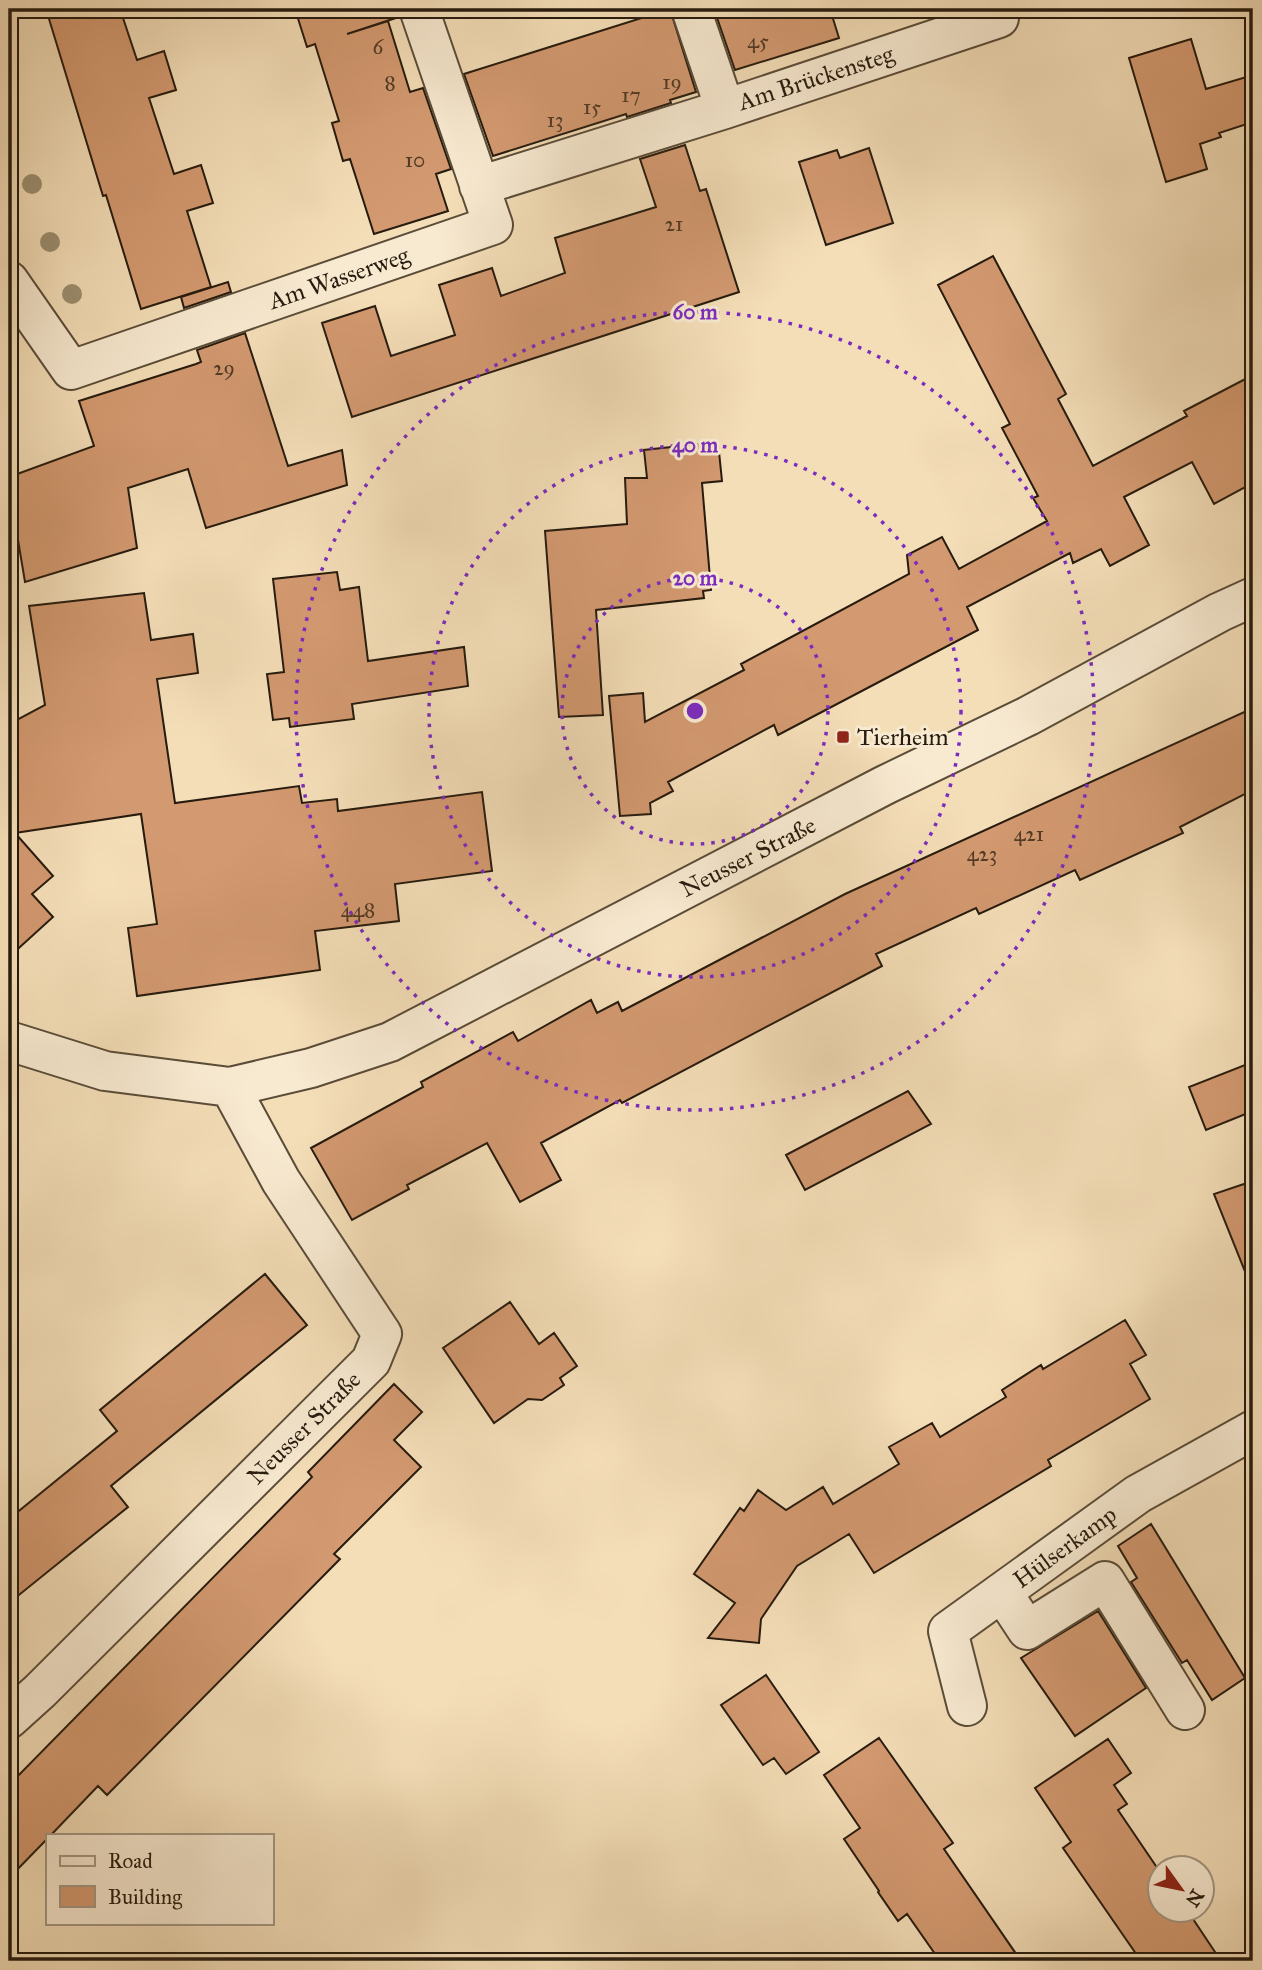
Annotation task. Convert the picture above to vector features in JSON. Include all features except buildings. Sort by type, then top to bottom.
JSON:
[{"type":"street","name":"Am Wasserweg","points":[[9,281],[71,370],[493,225],[419,9]]},
{"type":"street","name":"Am Brückensteg","points":[[691,9],[725,109],[999,18],[996,9]]},
{"type":"street","points":[[479,186],[725,109]]},
{"type":"street","name":"Neusser Straße","points":[[9,1041],[105,1071],[230,1087],[311,1068],[390,1042],[885,785],[1028,716],[1220,612],[1253,597]]},
{"type":"street","name":"Neusser Straße","points":[[9,1718],[40,1691],[371,1361],[382,1334],[281,1181],[230,1087]]},
{"type":"street","name":"Hülserkamp","points":[[967,1706],[948,1631],[1138,1494],[1253,1430]]},
{"type":"street","points":[[1002,1592],[1027,1630],[1105,1581],[1185,1710]]},
{"type":"place","name":"Tierheim","points":[[843,737]]}]
